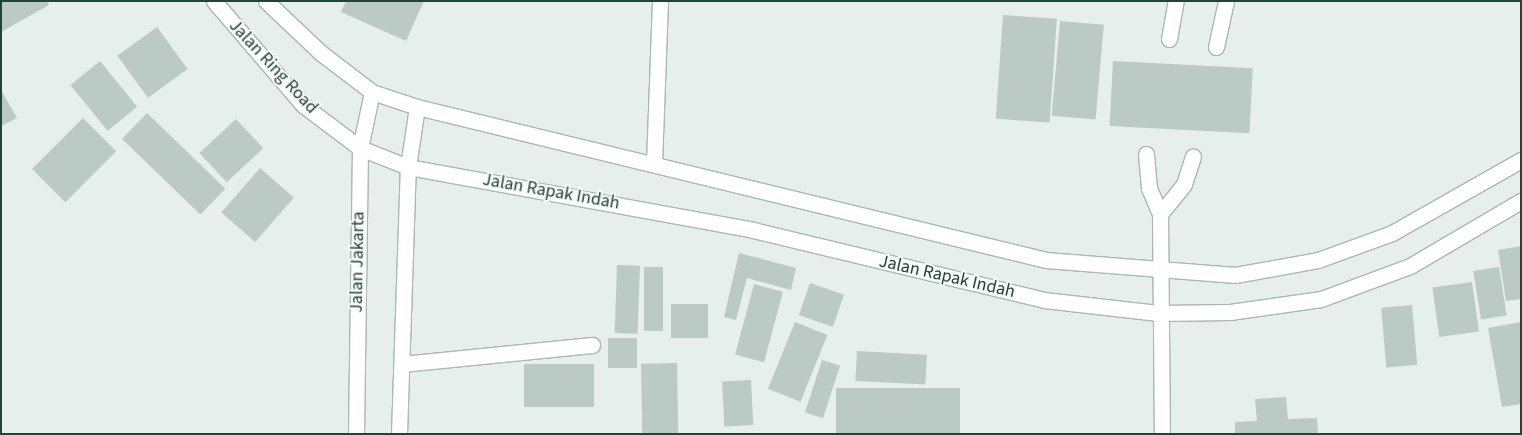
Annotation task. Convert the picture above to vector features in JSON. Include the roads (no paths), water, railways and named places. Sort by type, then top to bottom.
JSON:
[{"type":"main road","name":"Jalan Ring Road","points":[[214,1],[303,105],[360,148]]},
{"type":"main road","points":[[266,1],[321,53],[372,92],[417,107],[1046,260],[1157,271],[1235,274],[1318,260],[1392,233],[1521,160]]},
{"type":"main road","points":[[654,164],[660,1]]},
{"type":"main road","points":[[1169,39],[1176,1]]},
{"type":"main road","points":[[1216,47],[1226,1]]},
{"type":"main road","name":"Jalan Jakarta","points":[[356,434],[360,148],[372,92]]},
{"type":"main road","points":[[399,434],[408,167],[417,107]]},
{"type":"main road","name":"Jalan Rapak Indah","points":[[360,148],[408,167],[753,230],[1044,300],[1158,313],[1230,312],[1321,299],[1410,266],[1521,201]]},
{"type":"main road","points":[[1146,154],[1149,188],[1160,214],[1157,271],[1162,434]]},
{"type":"main road","points":[[1160,214],[1184,184],[1193,156]]},
{"type":"main road","points":[[402,364],[592,345]]}]
